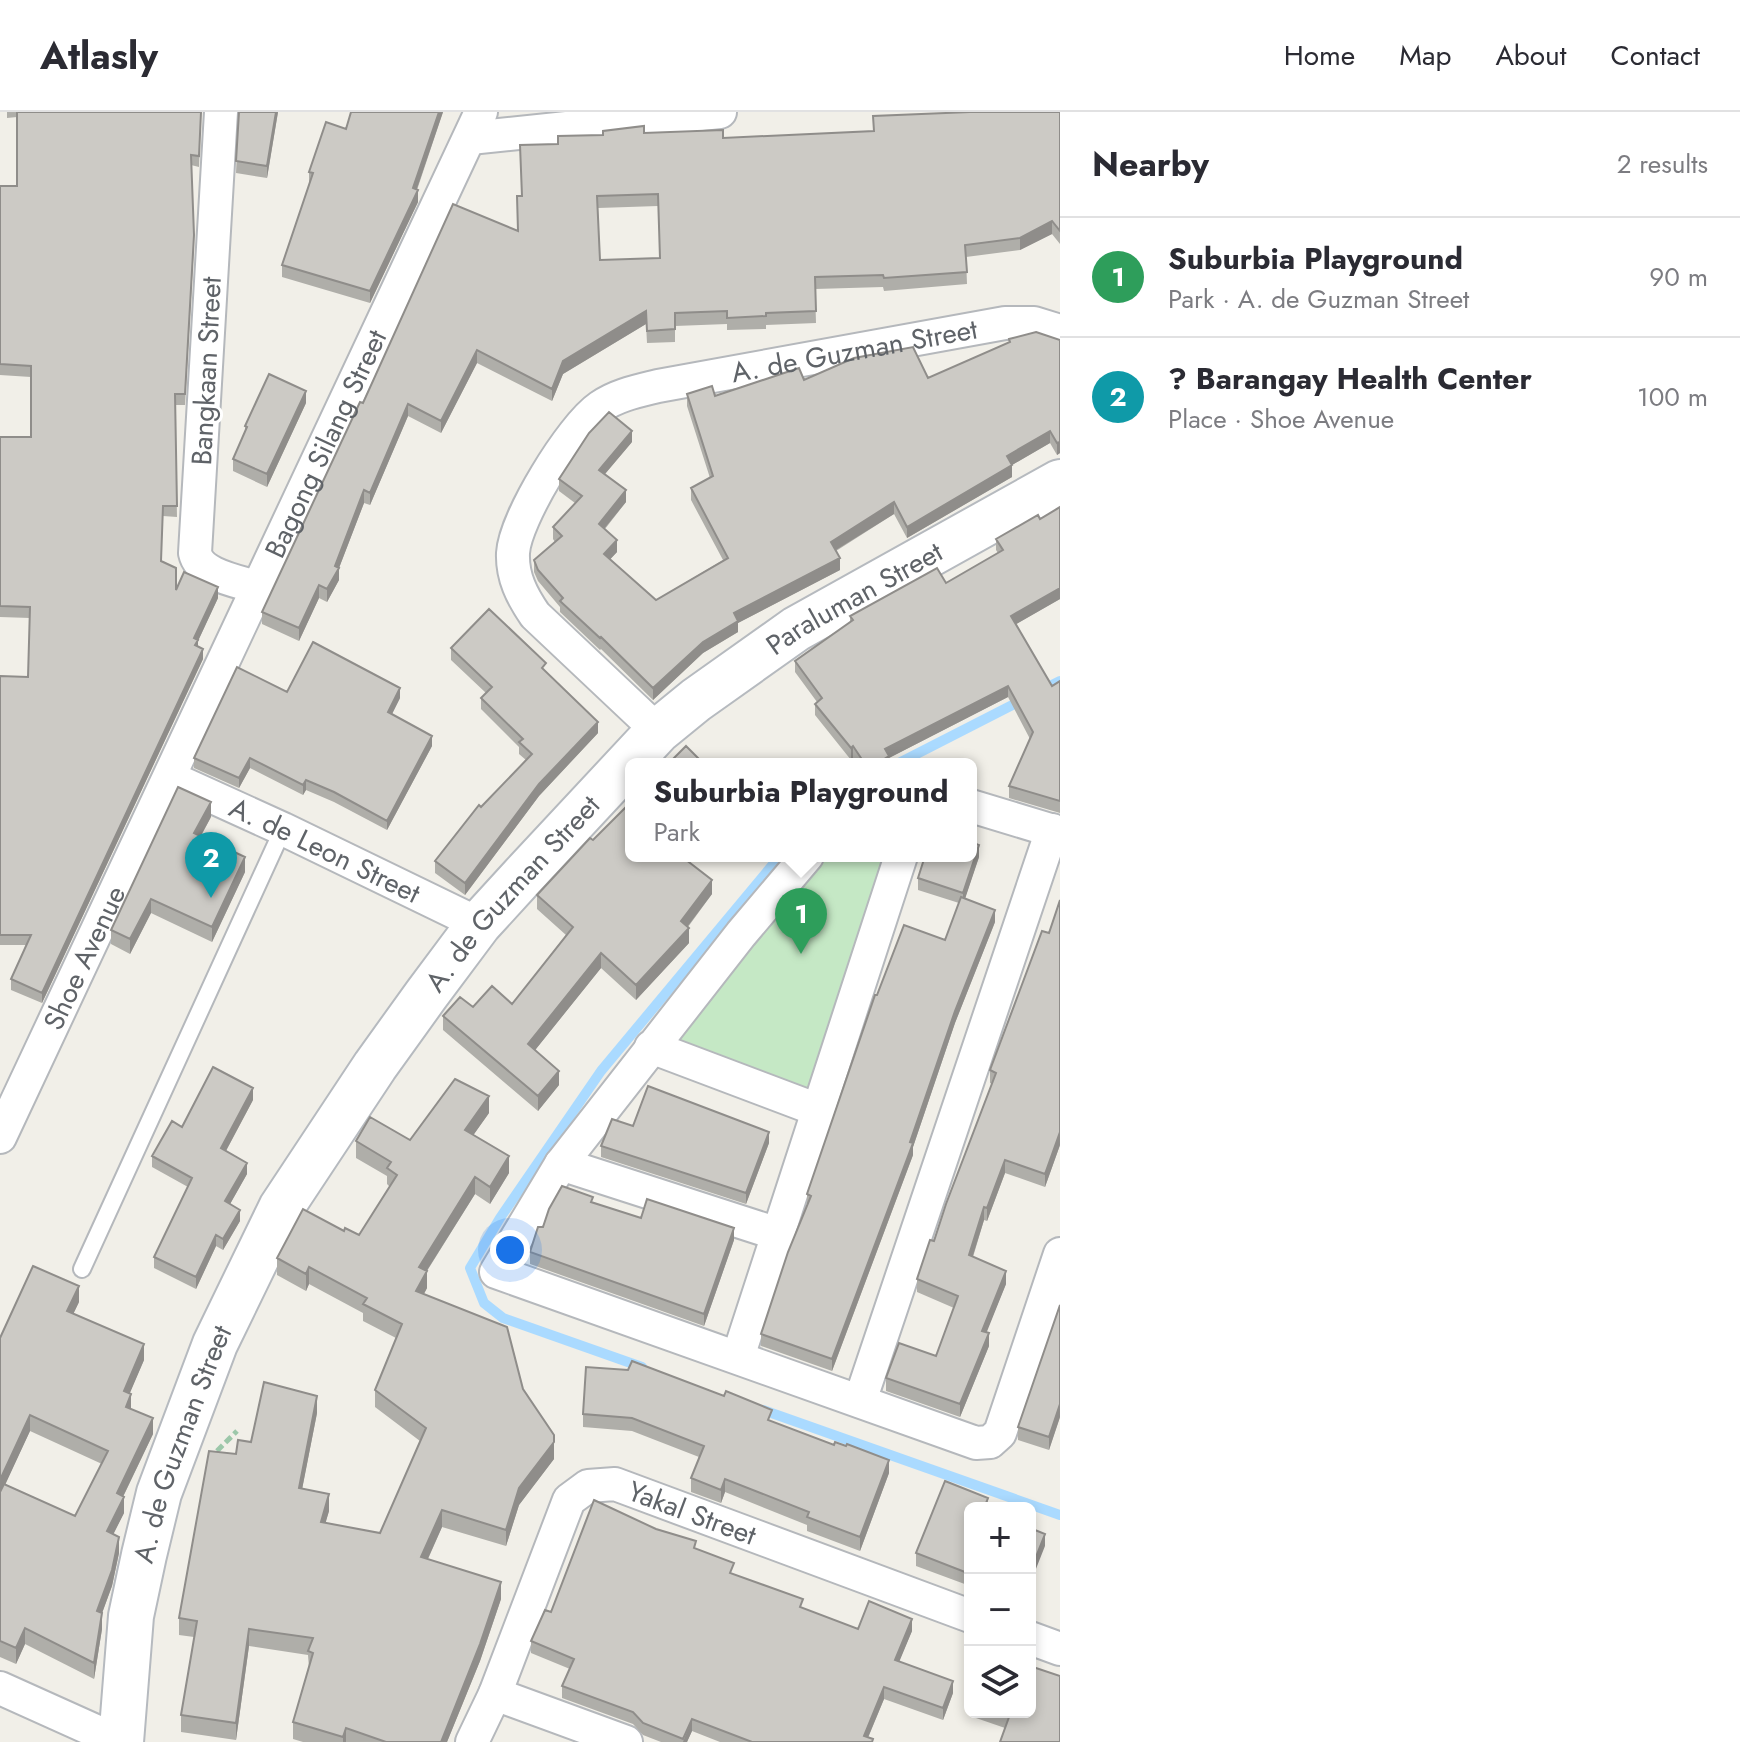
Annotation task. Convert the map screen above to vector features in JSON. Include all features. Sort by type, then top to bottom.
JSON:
[{"type":"street","name":"Bangkaan Street","points":[[221,112],[195,553],[197,563],[205,569],[259,588]]},
{"type":"street","points":[[476,125],[720,112]]},
{"type":"street","name":"Bagong Silang Street","points":[[171,778],[476,125]]},
{"type":"street","name":"A. de Guzman Street","points":[[633,758],[658,731],[535,615],[522,595],[515,575],[513,554],[517,530],[583,421],[601,406],[623,395],[658,386],[1005,323],[1034,323],[1060,331]]},
{"type":"street","name":"Paraluman Street","points":[[658,731],[727,676],[796,629],[1060,482]]},
{"type":"street","name":"A. de Guzman Street","points":[[120,1742],[131,1616],[159,1493],[215,1344],[281,1208],[375,1066],[479,924],[625,767]]},
{"type":"street","name":"A. de Leon Street","points":[[171,778],[479,924]]},
{"type":"street","name":"Shoe Avenue","points":[[0,1137],[171,778]]},
{"type":"street","points":[[860,1401],[1056,831],[977,808]]},
{"type":"street","points":[[800,862],[561,1164],[496,1272],[976,1443],[990,1442],[1000,1433],[1060,1254]]},
{"type":"street","points":[[738,1357],[899,862]]},
{"type":"street","points":[[651,1047],[818,1110]]},
{"type":"street","points":[[561,1164],[778,1234]]},
{"type":"street","name":"Yakal Street","points":[[472,1742],[495,1694],[569,1500],[588,1486],[615,1484],[964,1614]]},
{"type":"street","points":[[1036,1640],[1060,1649]]},
{"type":"street","points":[[0,1688],[120,1742]]},
{"type":"street","points":[[495,1694],[626,1742]]},
{"type":"lane","points":[[82,1269],[283,829]]},
{"type":"green space","points":[[818,862],[890,862],[813,1100],[671,1043]]},
{"type":"building","points":[[17,112],[201,112],[199,156],[191,155],[194,235],[185,394],[175,394],[177,506],[163,506],[161,561],[176,568],[176,590],[184,572],[218,587],[194,638],[198,640],[195,645],[203,649],[42,993],[11,979],[31,935],[0,935],[0,676],[28,677],[30,607],[0,606],[0,437],[31,437],[31,366],[0,364],[0,186],[17,186]]},
{"type":"building","points":[[239,112],[276,112],[267,166],[236,161]]},
{"type":"building","points":[[351,112],[439,112],[413,188],[418,190],[370,291],[282,265],[313,173],[309,172],[326,122],[346,129]]},
{"type":"building","points":[[1060,112],[1060,231],[1052,221],[1020,238],[965,245],[967,272],[884,278],[883,275],[815,277],[816,311],[727,318],[727,311],[675,313],[675,329],[647,331],[646,311],[563,361],[552,389],[477,350],[441,421],[408,404],[370,493],[364,490],[335,566],[339,568],[327,589],[319,585],[299,628],[262,612],[360,402],[363,403],[453,204],[518,231],[517,196],[522,196],[520,145],[558,144],[558,136],[603,135],[603,131],[644,126],[644,133],[723,130],[723,138],[874,131],[873,116]],"holes":[[[658,194],[660,258],[600,260],[597,196]]]},
{"type":"building","points":[[1036,332],[1060,340],[1060,442],[1057,443],[1050,431],[1007,456],[1012,465],[907,527],[894,502],[831,542],[840,558],[734,613],[738,621],[703,642],[653,688],[560,601],[563,598],[538,570],[534,560],[562,536],[553,527],[582,496],[559,479],[589,433],[609,412],[632,431],[599,470],[626,490],[599,524],[617,540],[604,554],[656,600],[728,558],[691,488],[713,476],[687,394],[712,386],[715,396],[799,368],[804,380],[854,358],[913,347],[928,378],[1010,342],[1009,339]]},
{"type":"building","points":[[269,374],[306,391],[267,474],[233,459]]},
{"type":"building","points":[[1060,507],[1060,588],[1011,616],[1052,686],[1060,681],[1060,801],[1009,786],[1033,732],[1008,686],[885,749],[889,756],[886,758],[861,758],[815,704],[822,698],[795,661],[853,620],[850,616],[937,568],[946,583],[1003,550],[996,539],[1038,515],[1040,519]]},
{"type":"building","points":[[489,609],[546,663],[542,668],[598,722],[539,784],[465,883],[435,861],[479,805],[481,807],[532,754],[519,742],[523,739],[481,698],[492,687],[451,648]]},
{"type":"building","points":[[313,642],[400,688],[388,712],[432,736],[387,821],[334,792],[306,780],[303,785],[250,758],[239,778],[194,758],[237,667],[287,692]]},
{"type":"building","points":[[686,746],[698,758],[674,758]]},
{"type":"building","points":[[178,787],[211,802],[194,833],[245,857],[212,927],[151,899],[130,939],[111,930]]},
{"type":"building","points":[[625,808],[625,862],[689,862],[712,880],[681,921],[689,928],[636,985],[601,953],[528,1044],[559,1071],[538,1096],[443,1016],[460,997],[473,1007],[492,986],[512,1004],[573,927],[537,895],[590,838],[593,840]]},
{"type":"building","points":[[923,862],[973,862],[963,893],[918,878]]},
{"type":"building","points":[[961,897],[995,910],[955,1011],[910,1142],[913,1143],[832,1359],[761,1334],[788,1252],[811,1196],[807,1194],[875,995],[904,925],[945,940]]},
{"type":"building","points":[[1060,900],[1060,1132],[1045,1174],[1005,1160],[987,1208],[984,1207],[969,1255],[1006,1271],[982,1331],[989,1333],[960,1404],[886,1378],[899,1343],[936,1356],[958,1296],[917,1279],[996,1073],[990,1070],[1042,931],[1049,933]]},
{"type":"building","points":[[213,1067],[253,1088],[221,1148],[247,1163],[225,1201],[240,1210],[223,1239],[216,1235],[196,1277],[154,1257],[192,1178],[152,1156],[172,1121],[182,1127]]},
{"type":"building","points":[[455,1079],[489,1096],[465,1130],[509,1156],[490,1187],[475,1177],[419,1267],[427,1271],[416,1291],[507,1327],[523,1389],[554,1435],[554,1442],[519,1488],[506,1530],[442,1510],[421,1557],[501,1582],[441,1742],[386,1742],[346,1728],[343,1737],[293,1722],[313,1653],[308,1651],[313,1638],[249,1629],[236,1723],[181,1715],[197,1621],[179,1618],[209,1451],[236,1454],[238,1440],[251,1442],[264,1382],[317,1396],[299,1488],[329,1494],[321,1522],[380,1533],[426,1428],[375,1390],[402,1324],[363,1304],[367,1298],[309,1267],[306,1274],[277,1258],[303,1209],[344,1231],[345,1228],[359,1235],[397,1175],[387,1168],[391,1162],[356,1141],[370,1117],[410,1140]]},
{"type":"building","points":[[648,1086],[769,1132],[746,1193],[601,1146],[612,1119],[633,1126]]},
{"type":"building","points":[[562,1186],[593,1197],[591,1202],[641,1218],[647,1199],[734,1228],[704,1314],[530,1252],[538,1227],[543,1227]]},
{"type":"building","points":[[33,1266],[79,1286],[67,1311],[144,1344],[124,1391],[131,1394],[126,1407],[153,1418],[117,1493],[124,1497],[107,1531],[119,1537],[112,1570],[97,1611],[102,1613],[94,1663],[25,1628],[16,1648],[0,1641],[0,1492],[4,1484],[75,1516],[108,1451],[30,1415],[0,1480],[0,1338]]},
{"type":"building","points":[[1060,1305],[1060,1404],[1049,1437],[1018,1427]]},
{"type":"building","points":[[632,1361],[724,1396],[726,1391],[772,1410],[768,1420],[834,1445],[835,1442],[847,1444],[889,1460],[860,1537],[807,1517],[809,1512],[725,1479],[721,1490],[691,1478],[704,1446],[632,1418],[583,1414],[586,1367],[628,1370]]},
{"type":"building","points":[[945,1481],[988,1498],[986,1502],[964,1502],[964,1572],[916,1553]]},
{"type":"building","points":[[594,1500],[656,1529],[696,1541],[694,1548],[734,1563],[730,1573],[803,1599],[800,1607],[858,1629],[869,1601],[912,1619],[895,1660],[953,1681],[943,1708],[884,1687],[864,1736],[873,1739],[872,1742],[752,1742],[692,1719],[683,1739],[643,1723],[633,1712],[562,1686],[574,1659],[531,1641],[545,1610],[551,1612]]},
{"type":"building","points":[[1036,1530],[1045,1534],[1036,1557]]},
{"type":"building","points":[[1036,1668],[1060,1676],[1060,1742],[1000,1742],[1009,1718],[1036,1718]]},
{"type":"waterway","points":[[1040,691],[1060,681]]},
{"type":"waterway","points":[[909,758],[1022,700]]},
{"type":"waterway","points":[[642,1367],[503,1318],[484,1303],[470,1268],[500,1218],[601,1071],[775,862]]},
{"type":"waterway","points":[[763,1410],[1060,1515]]},
{"type":"place","name":"? Barangay Health Center","points":[[211,898]]},
{"type":"place","name":"Suburbia Playground","points":[[801,954]]}]
